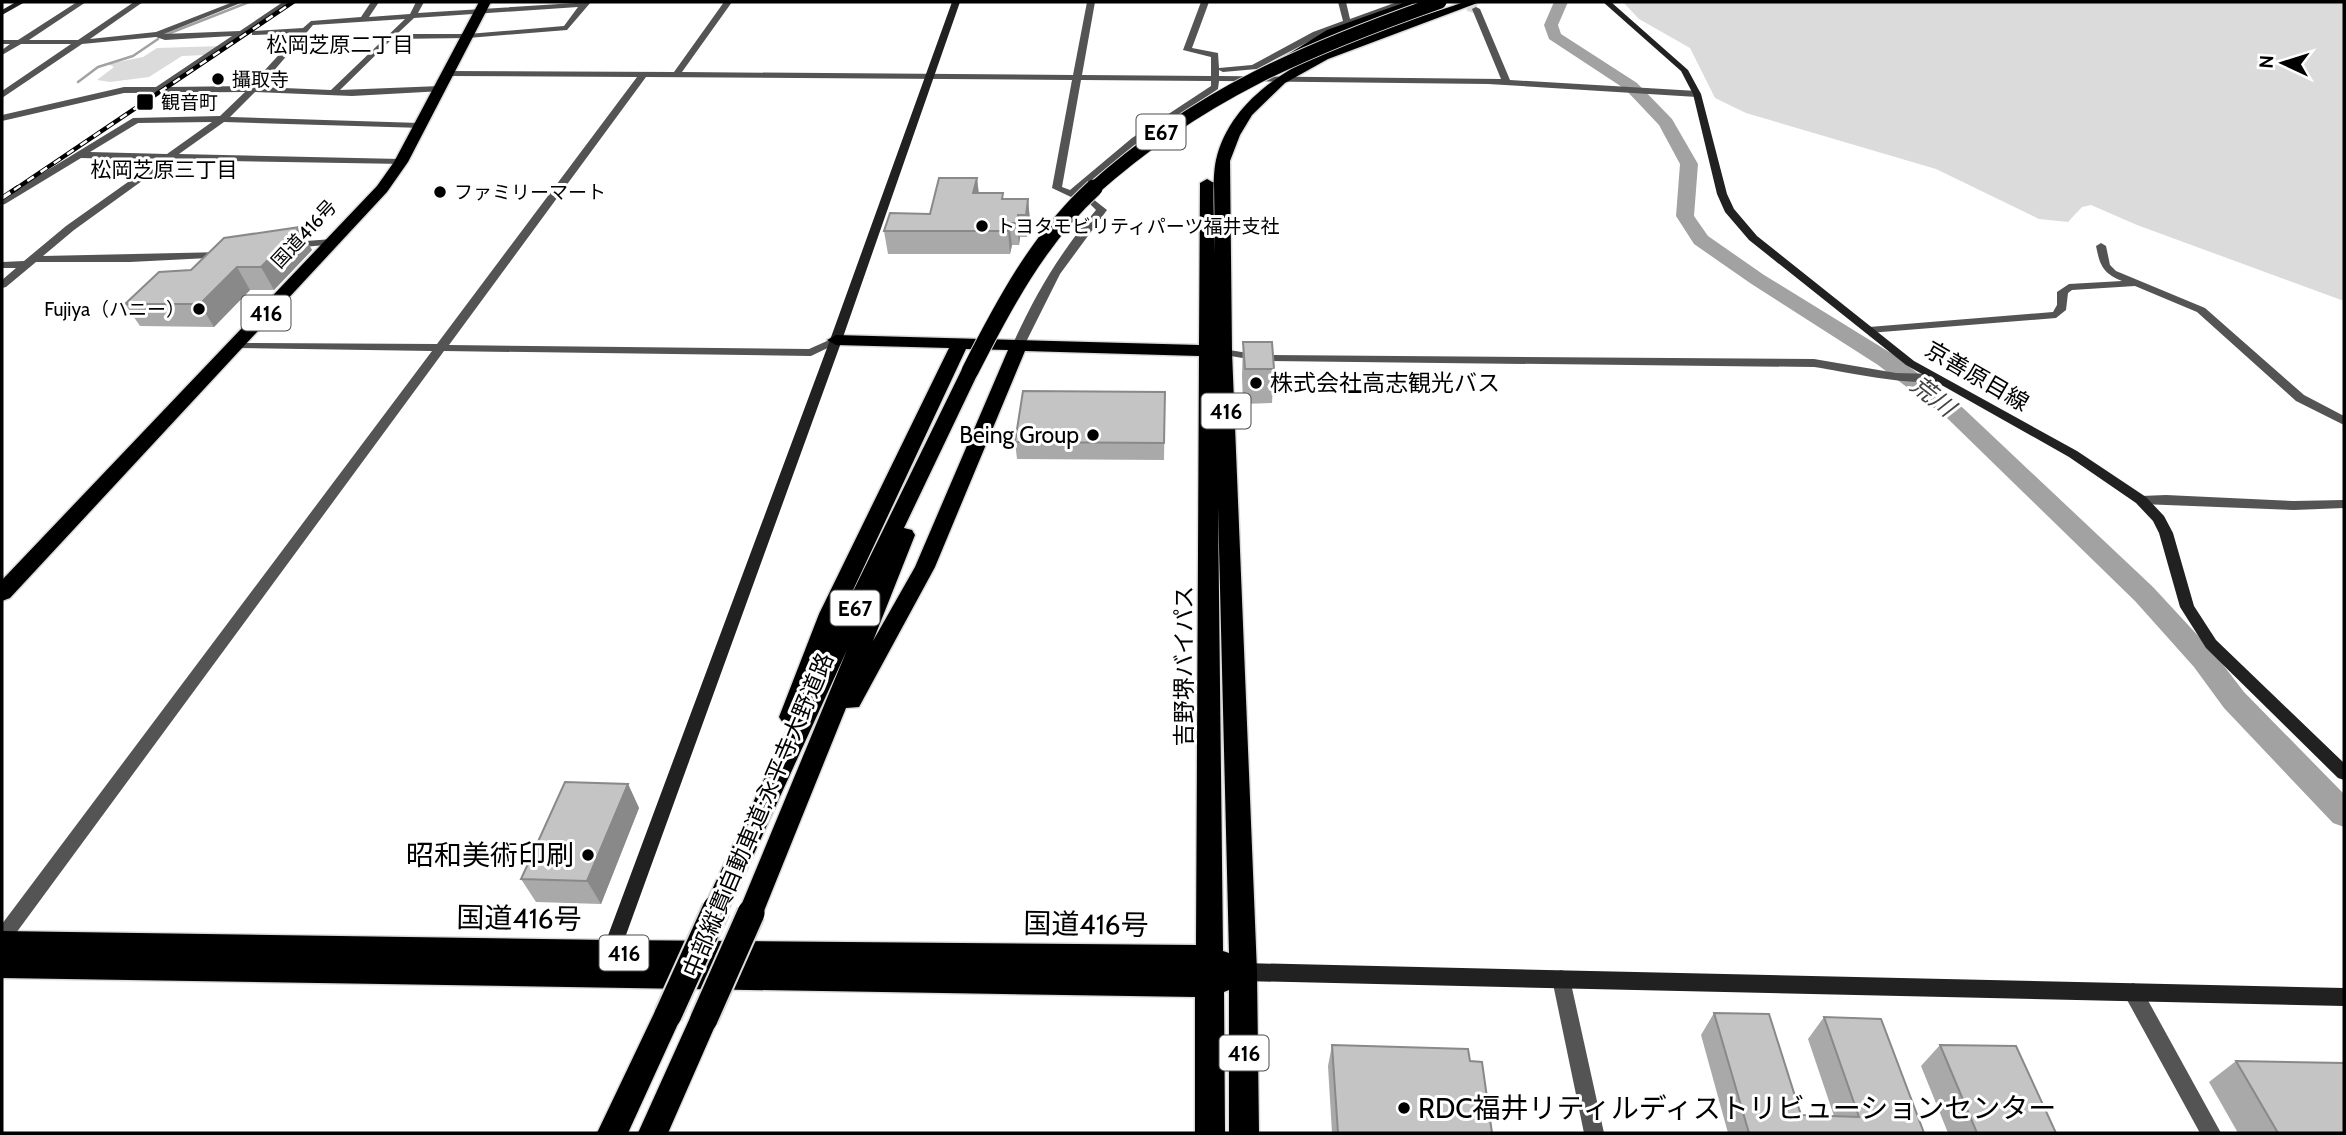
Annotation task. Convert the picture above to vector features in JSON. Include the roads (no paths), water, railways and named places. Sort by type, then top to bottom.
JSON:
[{"type":"highway","name":"吉野堺バイパス","points":[[1210,971],[1214,351],[1223,161],[1230,138],[1245,113],[1279,72],[1331,33],[1416,2]]},
{"type":"highway","name":"中部縦貫自動車道;永平寺大野道路","points":[[612,1133],[756,818],[970,371],[1002,310],[1033,260],[1067,216],[1103,179],[1186,114],[1440,2]]},
{"type":"highway","name":"吉野堺バイパス","points":[[1243,972],[1214,351],[1209,161],[1223,125],[1258,79],[1475,5]]},
{"type":"highway","name":"国道416号","points":[[2,593],[382,189],[401,162],[483,6]]},
{"type":"highway","points":[[836,340],[1214,351]]},
{"type":"highway","points":[[756,818],[830,614],[960,344]]},
{"type":"highway","points":[[807,777],[913,592],[1018,346]]},
{"type":"highway","name":"中部縦貫自動車道;永平寺大野道路","points":[[653,1133],[751,913],[875,613],[957,399]]},
{"type":"highway","name":"国道416号","points":[[2,941],[607,964]]},
{"type":"highway","name":"国道416号","points":[[2,965],[607,964],[1243,972]]},
{"type":"highway","name":"416","points":[[1210,971],[1210,1133]]},
{"type":"highway","name":"416","points":[[1243,972],[1244,1133]]},
{"type":"street","points":[[2,13],[21,2]]},
{"type":"street","points":[[2,53],[82,2]]},
{"type":"street","points":[[2,95],[139,2]]},
{"type":"street","points":[[2,42],[81,42],[157,33],[239,2]]},
{"type":"street","points":[[158,90],[288,2]]},
{"type":"street","points":[[364,19],[375,2]]},
{"type":"street","points":[[333,92],[413,15],[420,2]]},
{"type":"street","points":[[677,74],[728,2]]},
{"type":"street","points":[[607,964],[836,340],[956,2]]},
{"type":"street","points":[[1091,2],[1057,188],[1075,195],[1135,140],[1215,87],[1215,55],[1186,50],[1205,2]]},
{"type":"street","points":[[1342,2],[1347,21]]},
{"type":"street","points":[[1215,74],[1254,67],[1292,45],[1347,21],[1403,2]]},
{"type":"street","name":"京善原目線","points":[[1607,2],[1679,64],[1697,93],[1717,179],[1734,216],[1753,238],[1929,378],[2073,454],[2141,500],[2159,519],[2166,533],[2187,607],[2211,644],[2344,773]]},
{"type":"street","points":[[390,37],[468,36],[567,28],[586,3]]},
{"type":"street","points":[[2,285],[70,228],[222,119],[312,23],[483,6],[586,3]]},
{"type":"street","points":[[1475,5],[1506,81]]},
{"type":"street","points":[[255,33],[306,30]]},
{"type":"street","points":[[157,33],[165,38],[244,33]]},
{"type":"street","points":[[1279,72],[1506,81],[1697,93]]},
{"type":"street","points":[[449,73],[1078,78],[1215,74],[1258,79]]},
{"type":"street","points":[[2,941],[644,74]]},
{"type":"street","points":[[2,118],[113,91],[253,89],[333,92],[440,89]]},
{"type":"street","points":[[2,202],[136,120],[222,119],[420,125]]},
{"type":"street","points":[[82,155],[401,162]]},
{"type":"street","points":[[1018,346],[1041,295],[1075,244],[1102,210],[1093,202]]},
{"type":"street","points":[[280,248],[334,242]]},
{"type":"street","points":[[2101,246],[2105,266],[2112,273],[2200,310],[2300,398],[2344,421]]},
{"type":"street","points":[[2,265],[33,261],[231,255]]},
{"type":"street","points":[[1868,330],[2056,315],[2061,312],[2062,292],[2069,287],[2136,284]]},
{"type":"street","points":[[236,345],[811,353],[836,340]]},
{"type":"street","points":[[1214,351],[1260,358],[1814,363],[1896,377],[1929,378]]},
{"type":"street","points":[[2141,500],[2344,504]]},
{"type":"street","points":[[1243,972],[2344,997]]},
{"type":"street","points":[[1561,979],[1594,1133]]},
{"type":"street","points":[[2133,992],[2211,1133]]},
{"type":"waterway","points":[[165,35],[249,2]]},
{"type":"waterway","name":"荒川","points":[[1561,2],[1551,25],[1554,36],[1631,86],[1666,123],[1689,164],[1685,216],[1701,240],[1757,279],[1886,360],[1955,413],[2144,594],[2204,660],[2234,700],[2344,814]]},
{"type":"waterway","points":[[78,82],[98,67],[133,56],[158,39]]},
{"type":"tunnel","points":[[1455,2],[1476,9]]},
{"type":"railway","points":[[14,190],[293,2]]},
{"type":"railway","points":[[2,198],[14,190]]},
{"type":"place","name":"攝取寺","points":[[218,79]]},
{"type":"place","name":"観音町","points":[[145,102]]},
{"type":"place","name":"ファミリーマート","points":[[440,192]]},
{"type":"place","name":"トヨタモビリティパーツ福井支社","points":[[982,226]]},
{"type":"place","name":"Fujiya（ハニー）","points":[[199,309]]},
{"type":"place","name":"株式会社高志観光バス","points":[[1256,383]]},
{"type":"place","name":"Being Group","points":[[1093,435]]},
{"type":"place","name":"昭和美術印刷","points":[[588,855]]},
{"type":"place","name":"RDC福井リティルディストリビューションセンター","points":[[1404,1108]]},
{"type":"district","name":"松岡芝原二丁目","points":[[340,44]]},
{"type":"district","name":"松岡芝原三丁目","points":[[164,169]]}]
